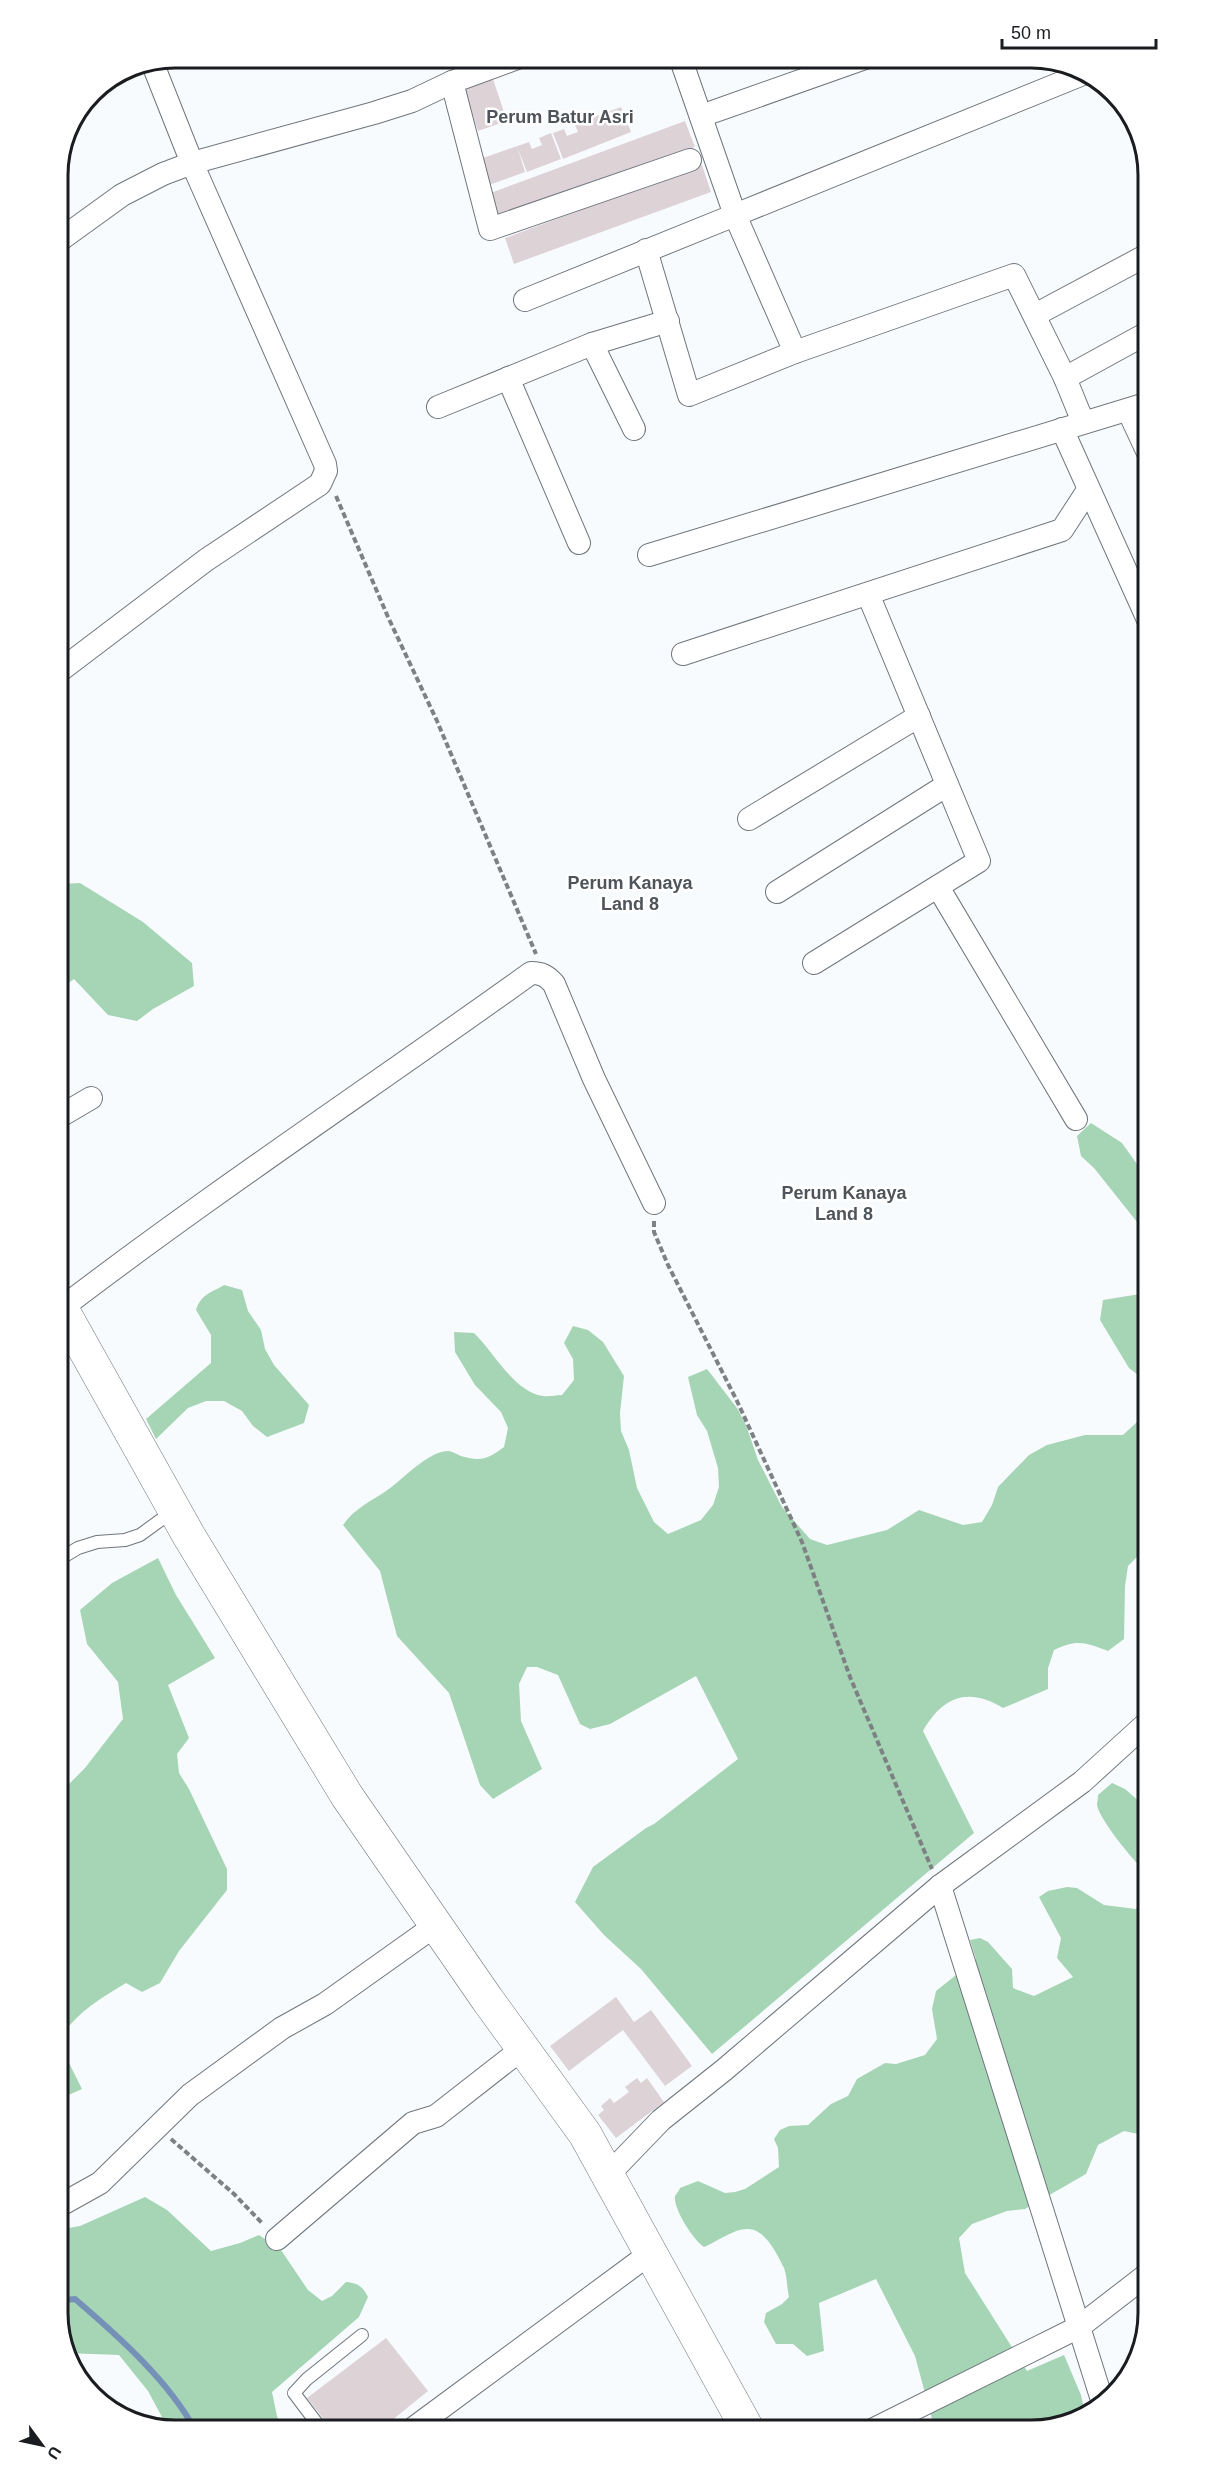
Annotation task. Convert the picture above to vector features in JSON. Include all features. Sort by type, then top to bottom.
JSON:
[{"type":"main road","points":[[68,1325],[174,1510],[347,1796],[585,2134],[742,2420]]},
{"type":"street","points":[[68,234],[122,195],[192,162],[374,113],[412,101],[452,82],[490,68]]},
{"type":"street","points":[[684,68],[735,215],[795,352]]},
{"type":"street","points":[[701,116],[837,68]]},
{"type":"street","points":[[68,665],[206,560],[320,484],[326,471],[326,465],[192,162],[155,69]]},
{"type":"street","points":[[525,300],[1075,77]]},
{"type":"street","points":[[452,82],[490,229],[690,160]]},
{"type":"street","points":[[646,250],[689,395],[795,352],[1014,275],[1065,378],[1072,425],[1088,490],[1138,598]]},
{"type":"street","points":[[1035,315],[1138,260]]},
{"type":"street","points":[[438,407],[592,344],[668,321]]},
{"type":"street","points":[[1065,378],[1138,338]]},
{"type":"street","points":[[592,344],[634,429]]},
{"type":"street","points":[[508,378],[579,543]]},
{"type":"street","points":[[649,555],[1138,406]]},
{"type":"street","points":[[683,654],[1062,530],[1088,490]]},
{"type":"street","points":[[814,963],[979,861],[868,594]]},
{"type":"street","points":[[749,819],[918,716]]},
{"type":"street","points":[[777,892],[947,785]]},
{"type":"street","points":[[938,887],[1076,1119]]},
{"type":"street","points":[[68,1310],[318,1122],[531,973],[539,973],[548,977],[554,984],[594,1079],[654,1203]]},
{"type":"street","points":[[68,1112],[91,1098]]},
{"type":"street","points":[[609,2174],[661,2120],[724,2070],[940,1886],[1082,1782],[1138,1731]]},
{"type":"street","points":[[940,1886],[1100,2394]]},
{"type":"street","points":[[68,2201],[100,2183],[190,2094],[282,2028],[325,2004],[436,1925]]},
{"type":"street","points":[[277,2238],[413,2123],[436,2116],[523,2048]]},
{"type":"street","points":[[425,2419],[652,2252]]},
{"type":"street","points":[[892,2420],[1079,2327],[1138,2282]]},
{"type":"lane","points":[[68,1554],[97,1542],[125,1540],[140,1535],[174,1510]]},
{"type":"lane","points":[[314,2419],[294,2393],[307,2379],[362,2335]]},
{"type":"path","points":[[324,478],[336,496],[388,617],[437,721],[535,950],[539,973]]},
{"type":"path","points":[[654,1203],[654,1233],[737,1401],[802,1542],[850,1677],[940,1886]]},
{"type":"path","points":[[157,2127],[234,2194],[277,2238]]},
{"type":"green space","points":[[80,883],[143,922],[192,963],[194,986],[153,1009],[137,1021],[108,1015],[74,979],[68,983],[68,884]]},
{"type":"green space","points":[[1091,1123],[1122,1143],[1138,1166],[1138,1223],[1094,1168],[1081,1156],[1077,1136]]},
{"type":"green space","points":[[224,1285],[242,1290],[248,1311],[261,1330],[265,1349],[274,1365],[309,1405],[304,1423],[267,1437],[253,1426],[242,1411],[224,1401],[206,1401],[188,1408],[156,1439],[146,1419],[211,1363],[211,1335],[196,1310],[204,1297]]},
{"type":"green space","points":[[1138,1294],[1138,1375],[1129,1368],[1100,1320],[1103,1300]]},
{"type":"green space","points":[[573,1326],[588,1330],[603,1342],[624,1376],[620,1413],[621,1431],[629,1450],[637,1488],[654,1522],[668,1534],[701,1520],[713,1505],[719,1487],[718,1468],[707,1431],[697,1415],[688,1377],[707,1369],[737,1408],[746,1425],[758,1460],[782,1507],[810,1539],[827,1545],[887,1530],[919,1510],[963,1525],[982,1522],[992,1505],[998,1487],[1029,1455],[1047,1445],[1085,1435],[1123,1435],[1137,1422],[1138,1415],[1138,1556],[1128,1566],[1125,1586],[1124,1639],[1108,1651],[1081,1643],[1068,1644],[1054,1650],[1048,1668],[1048,1689],[1003,1708],[979,1698],[968,1697],[948,1703],[939,1710],[923,1731],[974,1833],[712,2054],[641,1969],[604,1935],[575,1902],[593,1867],[654,1824],[738,1759],[696,1676],[610,1724],[590,1729],[580,1724],[558,1675],[537,1667],[527,1667],[519,1684],[521,1721],[542,1769],[493,1799],[480,1785],[449,1693],[397,1636],[380,1571],[343,1525],[358,1510],[431,1456],[448,1451],[479,1459],[489,1457],[504,1447],[508,1428],[501,1412],[475,1385],[455,1352],[454,1332],[474,1333],[513,1379],[532,1393],[543,1396],[562,1395],[574,1380],[573,1359],[564,1343]]},
{"type":"green space","points":[[158,1558],[176,1595],[215,1658],[168,1685],[189,1738],[177,1754],[179,1773],[227,1869],[227,1890],[179,1951],[160,1983],[142,1992],[126,1983],[91,2006],[68,2027],[68,1785],[85,1768],[123,1719],[118,1682],[87,1644],[80,1610],[112,1583]]},
{"type":"green space","points":[[1112,1783],[1125,1789],[1138,1800],[1138,1864],[1104,1821],[1097,1805],[1098,1795]]},
{"type":"green space","points":[[1067,1887],[1077,1888],[1104,1905],[1136,1909],[1138,1907],[1138,2134],[1124,2131],[1098,2145],[1086,2174],[1025,2209],[1007,2211],[972,2224],[959,2238],[965,2273],[1027,2371],[1064,2355],[1083,2406],[1066,2414],[1045,2419],[932,2420],[915,2356],[876,2279],[819,2303],[824,2351],[807,2356],[793,2344],[776,2344],[764,2322],[766,2313],[789,2297],[784,2268],[770,2243],[759,2233],[747,2229],[731,2233],[704,2247],[685,2224],[677,2209],[675,2196],[680,2188],[698,2181],[725,2193],[745,2189],[779,2167],[778,2148],[774,2139],[780,2130],[789,2126],[808,2125],[831,2104],[848,2096],[857,2079],[885,2063],[896,2064],[925,2055],[937,2039],[932,2009],[936,1991],[976,1959],[970,1940],[980,1938],[988,1942],[1012,1969],[1013,1988],[1034,1996],[1073,1977],[1057,1958],[1061,1938],[1039,1897],[1048,1891]]},
{"type":"green space","points":[[68,2061],[82,2089],[68,2095]]},
{"type":"green space","points":[[145,2197],[167,2210],[211,2251],[259,2235],[281,2250],[308,2290],[322,2301],[332,2296],[346,2282],[354,2283],[362,2288],[368,2297],[359,2317],[272,2392],[278,2419],[163,2418],[148,2391],[119,2355],[76,2353],[73,2347],[68,2326],[68,2228],[80,2226]]},
{"type":"building","points":[[493,79],[507,121],[478,131],[464,90]]},
{"type":"building","points":[[621,107],[631,132],[563,159],[553,133],[564,129],[567,136],[578,132],[575,125],[599,115],[602,123],[612,118],[610,111]]},
{"type":"building","points":[[685,121],[695,147],[497,220],[488,194]]},
{"type":"building","points":[[551,133],[561,159],[527,172],[518,149],[525,172],[489,185],[480,159],[529,142],[532,149],[542,145],[539,138]]},
{"type":"building","points":[[702,165],[711,192],[514,264],[505,238]]},
{"type":"building","points":[[616,1997],[634,2022],[651,2010],[692,2066],[665,2086],[623,2030],[569,2071],[550,2046]]},
{"type":"building","points":[[637,2078],[641,2083],[647,2078],[664,2102],[616,2138],[598,2115],[604,2110],[601,2106],[610,2098],[614,2103],[629,2092],[625,2087]]},
{"type":"building","points":[[386,2338],[428,2391],[393,2419],[324,2419],[307,2398]]},
{"type":"waterway","points":[[68,2300],[75,2299],[125,2343],[157,2377],[188,2419]]},
{"type":"district","name":"Perum Batur Asri","points":[[560,117]]},
{"type":"district","name":"Perum Kanaya Land 8","points":[[630,893]]},
{"type":"district","name":"Perum Kanaya Land 8","points":[[844,1203]]}]
